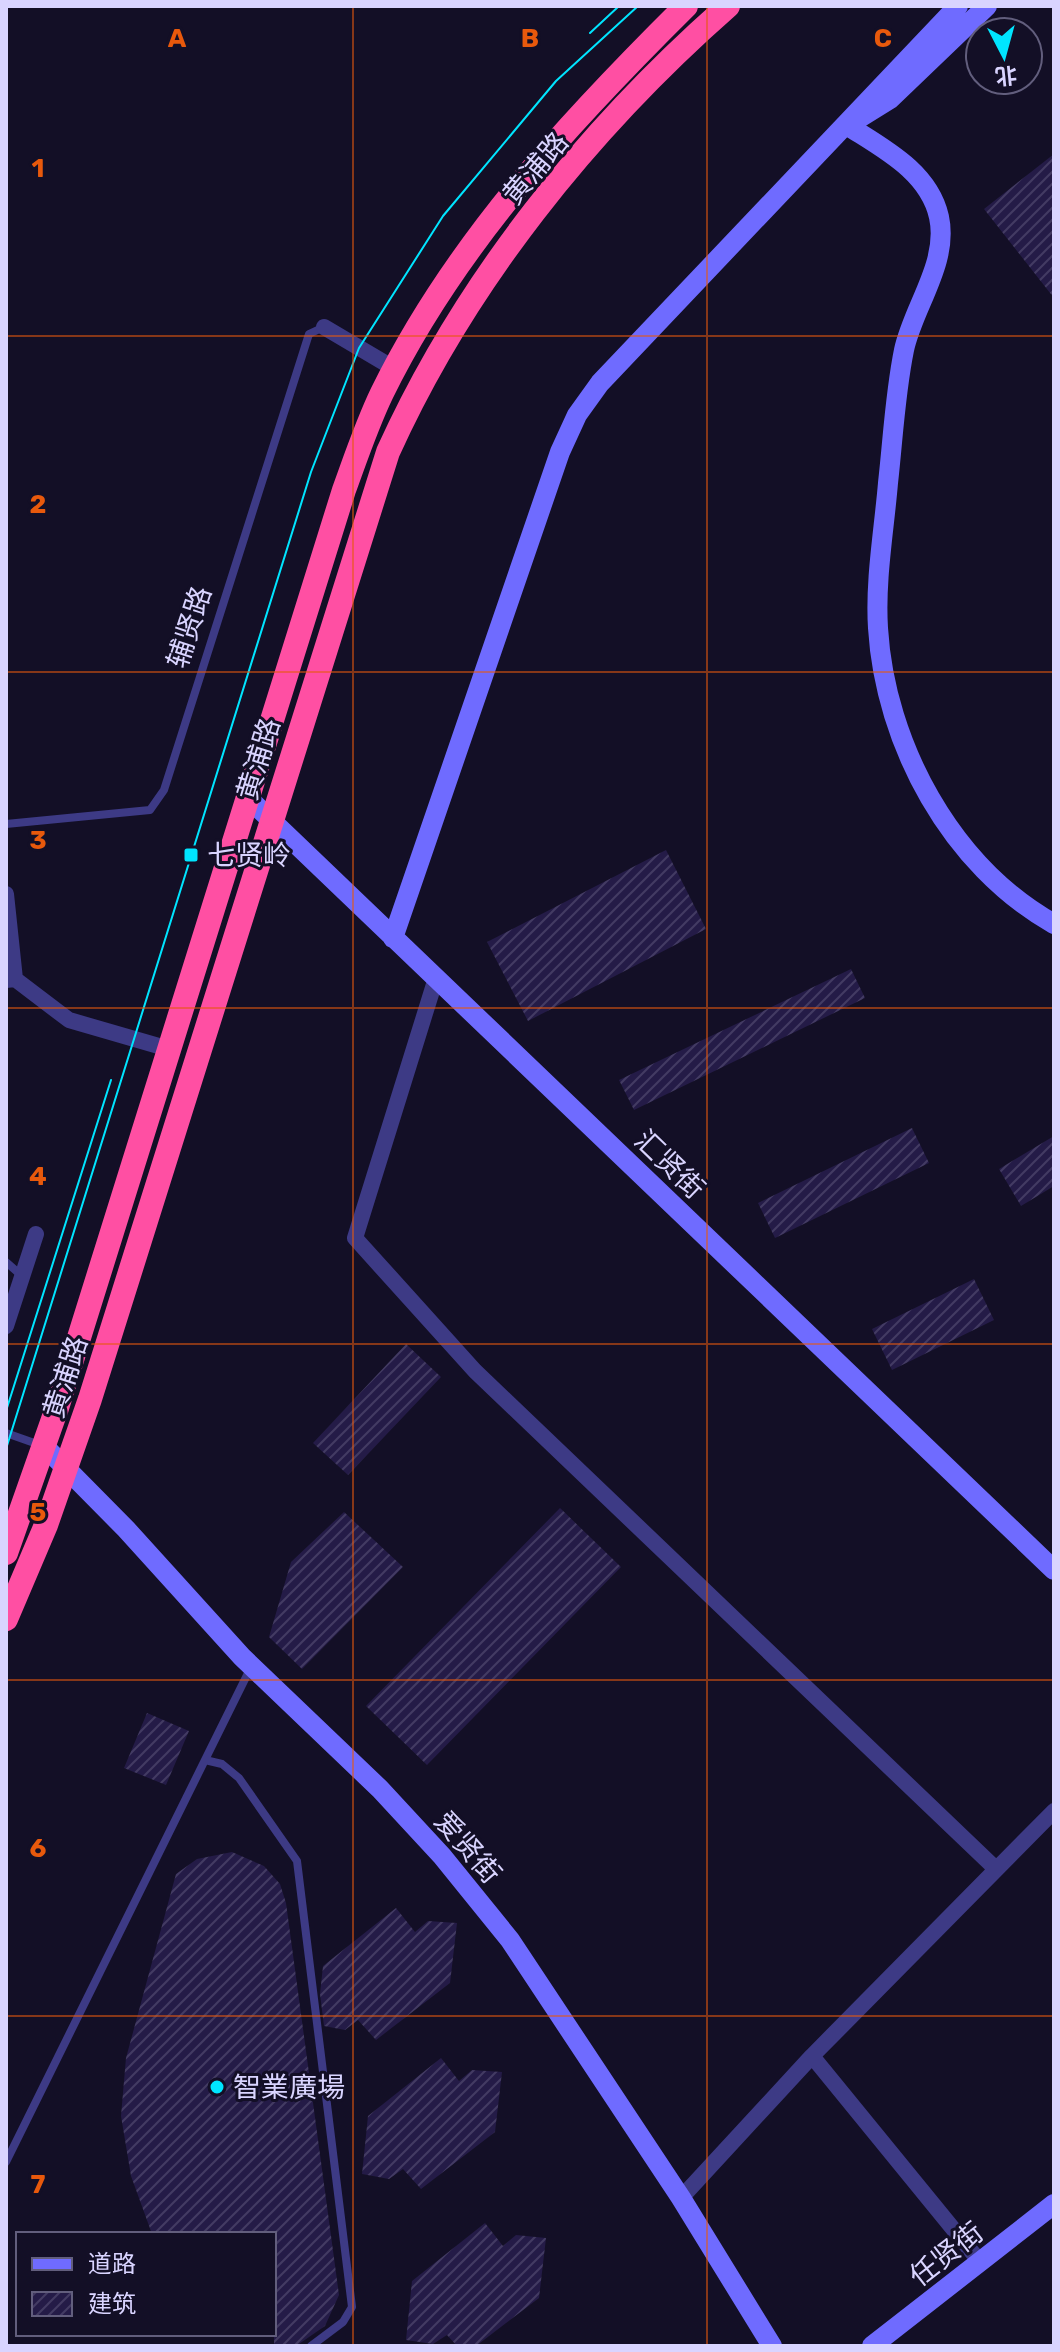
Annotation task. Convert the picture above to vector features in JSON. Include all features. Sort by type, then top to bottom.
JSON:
[{"type":"highway","name":"黄浦路","points":[[6,1553],[44,1446],[344,490],[395,369],[437,296],[519,184],[608,84],[686,6]]},
{"type":"highway","name":"黄浦路","points":[[6,1619],[66,1468],[371,496],[394,438],[435,356],[500,258],[628,104],[728,6]]},
{"type":"street","points":[[393,938],[560,452],[577,415],[630,351],[848,126],[877,88],[958,6]]},
{"type":"street","points":[[848,126],[890,99],[987,6]]},
{"type":"street","points":[[848,126],[915,173],[928,190],[942,233],[940,254],[914,315],[898,387],[878,586],[880,641],[891,706],[920,779],[945,820],[990,875],[1009,893],[1054,924]]},
{"type":"street","points":[[324,327],[395,369]]},
{"type":"street","name":"汇贤街","points":[[248,798],[1054,1570]]},
{"type":"street","points":[[6,894],[10,979],[69,1020],[169,1049]]},
{"type":"street","points":[[436,978],[355,1238],[475,1371],[996,1869]]},
{"type":"street","points":[[6,1326],[36,1234]]},
{"type":"street","name":"爱贤街","points":[[44,1446],[251,1666],[380,1789],[510,1940],[681,2198],[772,2346]]},
{"type":"street","points":[[681,2198],[812,2056],[1054,1811]]},
{"type":"street","points":[[812,2056],[981,2263]]},
{"type":"street","name":"任贤街","points":[[872,2346],[1054,2204]]},
{"type":"lane","name":"辅贤路","points":[[6,824],[150,810],[164,790],[309,334],[324,327]]},
{"type":"lane","points":[[6,1262],[22,1277]]},
{"type":"lane","points":[[6,1433],[44,1446]]},
{"type":"lane","points":[[6,2162],[251,1666]]},
{"type":"lane","points":[[205,1760],[222,1764],[239,1778],[297,1861],[352,2307],[343,2322],[311,2346]]},
{"type":"building","points":[[1054,154],[1054,298],[984,209]]},
{"type":"building","points":[[666,850],[706,929],[528,1021],[487,942]]},
{"type":"building","points":[[851,969],[865,998],[634,1110],[619,1080]]},
{"type":"building","points":[[912,1128],[929,1163],[775,1238],[758,1203]]},
{"type":"building","points":[[1054,1136],[1054,1186],[1021,1206],[999,1169]]},
{"type":"building","points":[[974,1279],[994,1320],[892,1370],[872,1329]]},
{"type":"building","points":[[406,1344],[441,1377],[348,1475],[313,1443]]},
{"type":"building","points":[[560,1508],[621,1567],[427,1765],[366,1706]]},
{"type":"building","points":[[344,1512],[403,1567],[302,1669],[269,1637],[291,1562]]},
{"type":"building","points":[[147,1713],[189,1731],[166,1785],[124,1768]]},
{"type":"building","name":"智業廣場","points":[[232,1852],[264,1866],[280,1884],[286,1903],[339,2295],[325,2326],[296,2346],[274,2346],[276,2232],[151,2232],[131,2176],[121,2116],[126,2058],[176,1874],[197,1859]]},
{"type":"building","points":[[396,1908],[415,1932],[428,1921],[457,1923],[450,1983],[376,2040],[358,2020],[345,2030],[324,2026],[320,1994],[323,1966]]},
{"type":"building","points":[[441,2058],[459,2081],[472,2070],[502,2072],[495,2132],[421,2189],[403,2169],[389,2179],[362,2174],[368,2116]]},
{"type":"building","points":[[485,2223],[503,2246],[516,2235],[546,2238],[539,2298],[476,2346],[457,2346],[447,2335],[433,2344],[406,2340],[412,2281]]},
{"type":"tram line","points":[[590,33],[619,6]]},
{"type":"tram line","points":[[6,1449],[311,472],[359,348],[443,216],[556,81],[638,6]]},
{"type":"tram line","points":[[6,1411],[111,1080]]},
{"type":"place","name":"七贤岭","points":[[191,855]]},
{"type":"place","name":"智業廣場","points":[[217,2087]]}]
